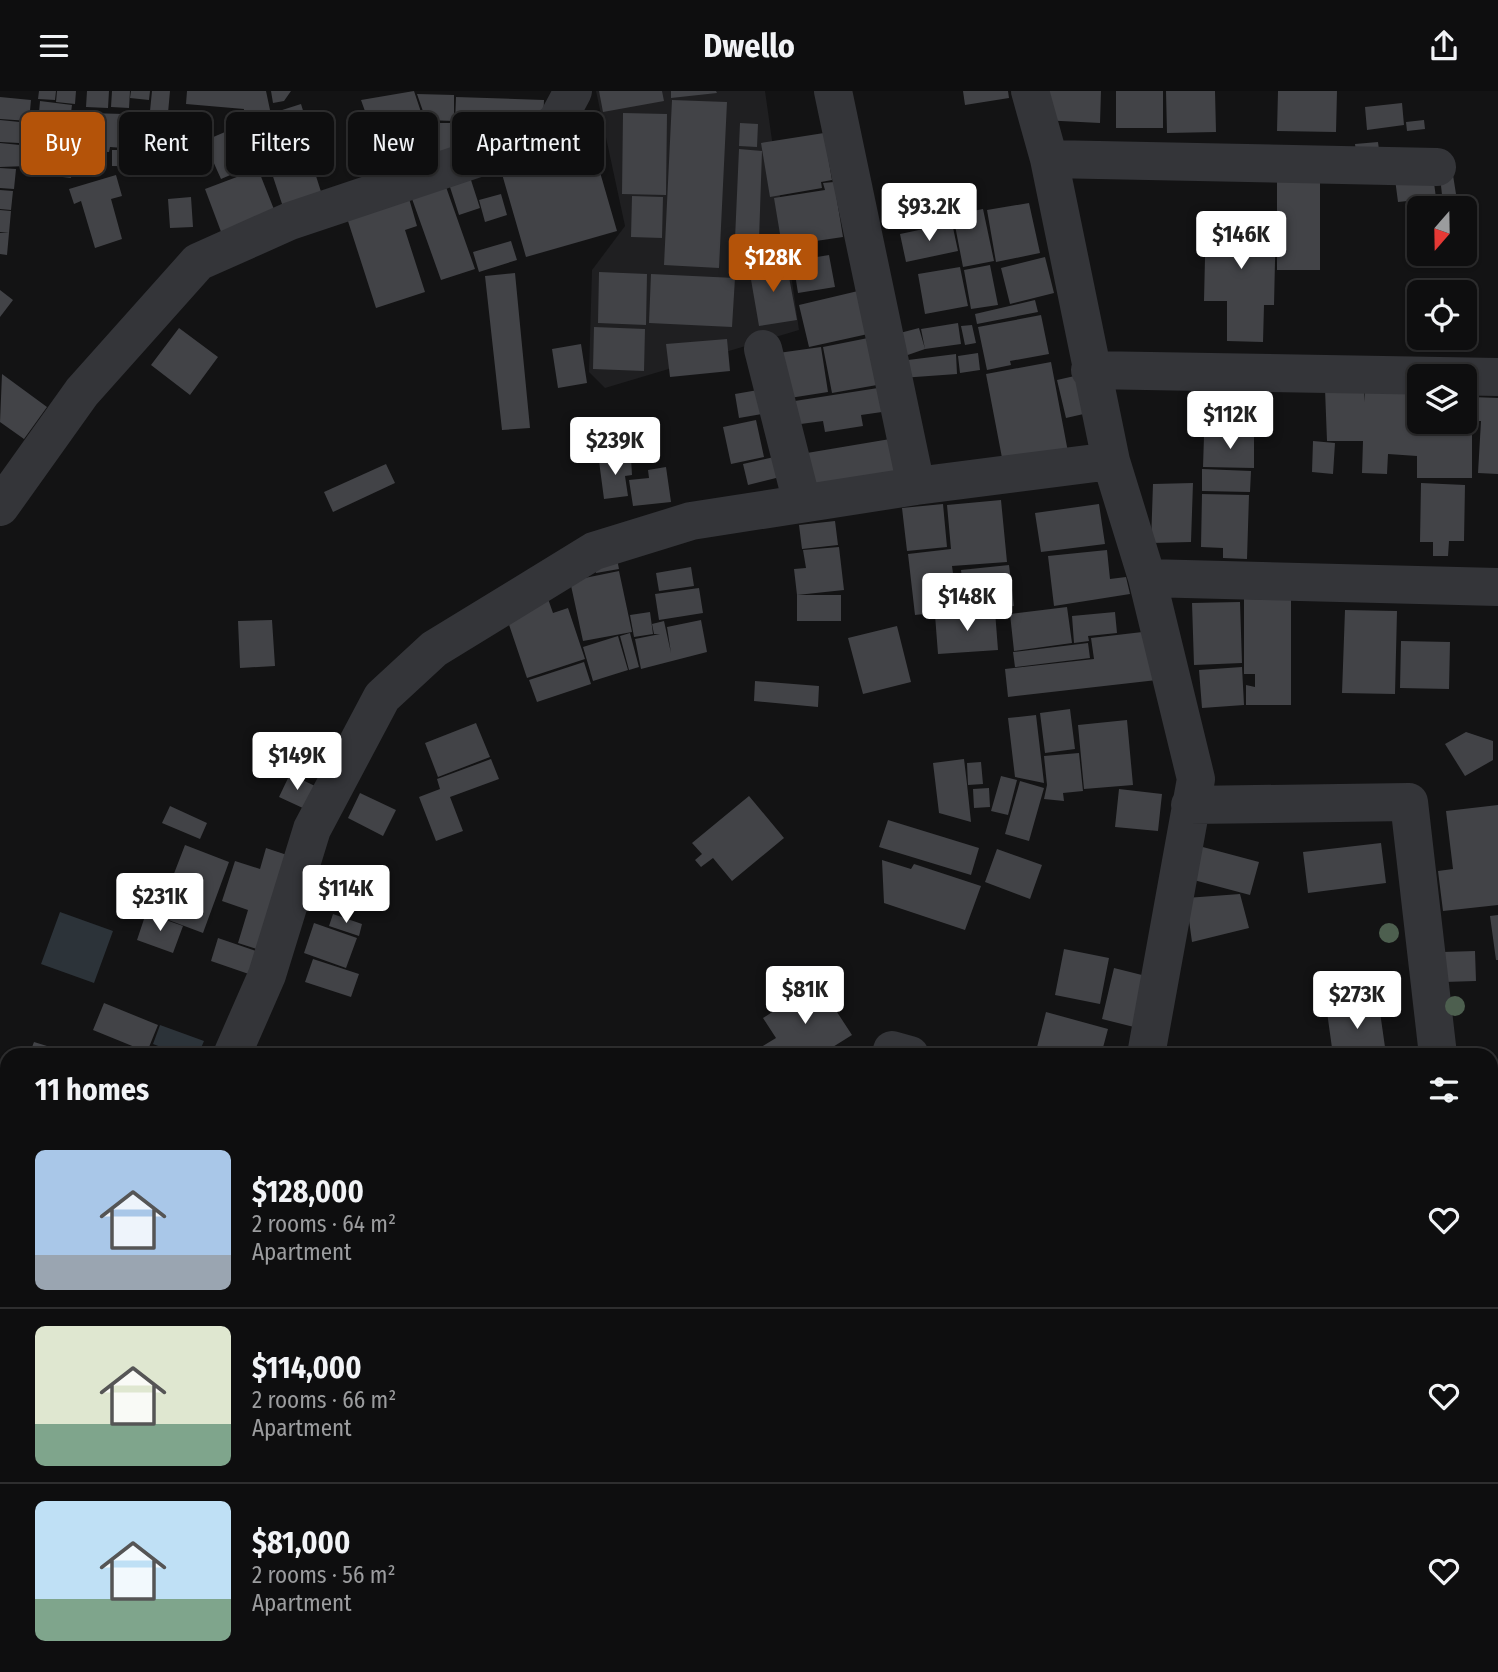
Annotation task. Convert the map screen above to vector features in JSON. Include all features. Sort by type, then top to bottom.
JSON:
[{"type":"street","points":[[0,507],[82,392],[198,262],[290,221],[535,139],[557,121],[573,91]]},
{"type":"street","points":[[833,91],[916,485]]},
{"type":"street","points":[[1030,91],[1049,159],[1090,370],[1111,461],[1147,579],[1196,779],[1147,1048]]},
{"type":"street","points":[[1049,159],[1437,167]]},
{"type":"street","points":[[763,349],[802,503]]},
{"type":"street","points":[[1090,370],[1498,377]]},
{"type":"street","points":[[235,1048],[267,975],[312,828],[382,697],[434,649],[594,551],[691,521],[916,485],[1111,461]]},
{"type":"street","points":[[1147,579],[1498,587]]},
{"type":"street","points":[[1190,804],[1409,802],[1437,1048]]},
{"type":"shaded area","points":[[596,91],[765,91],[799,330],[605,388],[589,372],[592,270],[625,226],[604,128],[604,112],[601,112]]},
{"type":"shaded area","points":[[60,912],[113,931],[94,983],[41,964]]},
{"type":"shaded area","points":[[160,1025],[204,1041],[201,1048],[164,1048],[153,1044]]},
{"type":"building","points":[[39,91],[56,91],[55,100],[38,99]]},
{"type":"building","points":[[57,91],[76,91],[75,104],[56,102]]},
{"type":"building","points":[[87,91],[109,91],[108,108],[86,107]]},
{"type":"building","points":[[112,91],[130,91],[129,108],[111,107]]},
{"type":"building","points":[[131,91],[150,91],[149,100],[130,98]]},
{"type":"building","points":[[152,91],[170,91],[168,112],[150,111]]},
{"type":"building","points":[[187,91],[266,91],[270,110],[244,112],[244,109],[186,104]]},
{"type":"building","points":[[271,91],[291,91],[284,101],[273,103]]},
{"type":"building","points":[[414,91],[421,112],[365,112],[361,100]]},
{"type":"building","points":[[599,91],[662,91],[664,101],[603,112]]},
{"type":"building","points":[[671,91],[716,91],[717,93],[671,98]]},
{"type":"building","points":[[963,91],[1008,91],[1009,98],[965,105]]},
{"type":"building","points":[[1042,91],[1101,91],[1100,123],[1041,120]]},
{"type":"building","points":[[1116,91],[1163,91],[1163,128],[1116,128]]},
{"type":"building","points":[[1166,91],[1215,91],[1216,132],[1167,133]]},
{"type":"building","points":[[1278,91],[1337,91],[1336,132],[1277,131]]},
{"type":"building","points":[[417,94],[454,95],[452,121],[438,120],[438,112],[423,112]]},
{"type":"building","points":[[0,97],[31,100],[30,112],[21,112],[21,120],[0,119]]},
{"type":"building","points":[[456,97],[544,100],[543,112],[455,112]]},
{"type":"building","points":[[672,100],[727,102],[719,268],[664,265]]},
{"type":"building","points":[[40,101],[72,105],[71,112],[39,112]]},
{"type":"building","points":[[1402,103],[1404,125],[1367,130],[1365,107]]},
{"type":"building","points":[[301,104],[303,112],[276,112]]},
{"type":"building","points":[[105,113],[119,114],[119,148],[110,147],[109,152],[105,152]]},
{"type":"building","points":[[623,113],[667,114],[666,195],[622,194]]},
{"type":"building","points":[[0,120],[20,122],[19,143],[0,142]]},
{"type":"building","points":[[1424,120],[1425,129],[1407,131],[1406,122]]},
{"type":"building","points":[[438,123],[452,123],[452,156],[441,159],[438,150]]},
{"type":"building","points":[[740,123],[758,124],[757,147],[739,146]]},
{"type":"building","points":[[226,132],[226,175],[230,175],[221,179],[212,159],[212,138]]},
{"type":"building","points":[[824,133],[832,180],[821,182],[822,188],[770,197],[761,143]]},
{"type":"building","points":[[1378,142],[1380,158],[1357,160],[1355,144]]},
{"type":"building","points":[[0,143],[21,145],[21,166],[0,167]]},
{"type":"building","points":[[739,149],[762,151],[759,240],[735,239]]},
{"type":"building","points":[[112,150],[119,150],[119,166],[112,166]]},
{"type":"building","points":[[0,168],[16,169],[14,189],[0,188]]},
{"type":"building","points":[[46,175],[71,175],[71,178]]},
{"type":"building","points":[[116,175],[122,196],[111,199],[122,239],[95,248],[81,201],[74,204],[69,189]]},
{"type":"building","points":[[242,175],[260,175],[277,217],[223,237],[205,189]]},
{"type":"building","points":[[272,175],[316,175],[323,198],[284,210]]},
{"type":"building","points":[[502,175],[601,175],[617,231],[526,257]]},
{"type":"building","points":[[1433,175],[1436,196],[1407,196],[1407,201],[1398,202],[1395,179]]},
{"type":"building","points":[[1453,175],[1456,194],[1442,195],[1440,176]]},
{"type":"building","points":[[470,177],[480,208],[459,215],[449,184]]},
{"type":"building","points":[[1277,181],[1320,181],[1320,270],[1277,270]]},
{"type":"building","points":[[834,182],[843,237],[782,246],[774,198],[825,190],[823,183]]},
{"type":"building","points":[[445,184],[475,269],[441,280],[411,196]]},
{"type":"building","points":[[0,190],[13,191],[11,210],[0,209]]},
{"type":"building","points":[[501,194],[507,215],[485,222],[479,200]]},
{"type":"building","points":[[408,195],[417,226],[405,230],[425,292],[376,308],[346,215]]},
{"type":"building","points":[[632,196],[663,197],[662,238],[631,237]]},
{"type":"building","points":[[191,197],[193,227],[170,228],[168,199]]},
{"type":"building","points":[[1029,203],[1040,253],[996,262],[987,210]]},
{"type":"building","points":[[983,209],[994,261],[963,267],[953,215]]},
{"type":"building","points":[[0,210],[11,211],[9,233],[0,232]]},
{"type":"building","points":[[1206,215],[1276,217],[1274,305],[1264,305],[1263,342],[1227,341],[1227,301],[1204,301]]},
{"type":"building","points":[[952,223],[958,251],[906,262],[900,234]]},
{"type":"building","points":[[0,233],[9,233],[7,255],[0,254]]},
{"type":"building","points":[[511,241],[517,260],[479,272],[473,252]]},
{"type":"building","points":[[829,255],[835,287],[798,293],[793,261]]},
{"type":"building","points":[[1045,257],[1054,293],[1010,304],[1001,268]]},
{"type":"building","points":[[786,261],[797,320],[759,326],[749,268]]},
{"type":"building","points":[[990,265],[998,305],[971,309],[964,270]]},
{"type":"building","points":[[960,267],[968,306],[925,314],[918,274]]},
{"type":"building","points":[[599,272],[647,274],[646,325],[598,323]]},
{"type":"building","points":[[515,273],[530,428],[502,430],[485,276]]},
{"type":"building","points":[[651,274],[735,278],[732,327],[649,323]]},
{"type":"building","points":[[0,290],[13,300],[0,317]]},
{"type":"building","points":[[858,291],[868,334],[809,347],[799,305]]},
{"type":"building","points":[[1035,300],[1038,312],[977,324],[975,314]]},
{"type":"building","points":[[1041,315],[1049,354],[1010,361],[1011,365],[987,370],[978,327]]},
{"type":"building","points":[[958,323],[961,344],[925,349],[921,329]]},
{"type":"building","points":[[972,325],[976,343],[965,345],[961,326]]},
{"type":"building","points":[[594,327],[645,329],[644,371],[593,369]]},
{"type":"building","points":[[179,328],[218,357],[190,395],[151,365]]},
{"type":"building","points":[[919,328],[925,349],[902,357],[896,334]]},
{"type":"building","points":[[868,338],[877,385],[832,393],[823,347]]},
{"type":"building","points":[[727,339],[730,371],[670,377],[666,344]]},
{"type":"building","points":[[581,344],[587,383],[558,388],[552,349]]},
{"type":"building","points":[[821,347],[828,392],[777,400],[771,354]]},
{"type":"building","points":[[978,353],[980,370],[960,373],[958,356]]},
{"type":"building","points":[[956,354],[957,374],[901,378],[900,361]]},
{"type":"building","points":[[1051,362],[1068,452],[1003,463],[986,374]]},
{"type":"building","points":[[2,374],[47,407],[24,439],[0,422]]},
{"type":"building","points":[[1079,375],[1088,413],[1066,418],[1057,380]]},
{"type":"building","points":[[1202,377],[1252,379],[1251,424],[1234,424],[1234,434],[1200,433]]},
{"type":"building","points":[[1365,387],[1407,389],[1407,434],[1472,434],[1472,478],[1417,478],[1417,456],[1388,454],[1387,474],[1362,473],[1363,441],[1327,441],[1325,389],[1364,389],[1365,402]]},
{"type":"building","points":[[878,388],[882,412],[861,415],[863,426],[825,432],[823,421],[786,426],[782,403]]},
{"type":"building","points":[[758,390],[762,414],[739,418],[735,394]]},
{"type":"building","points":[[1477,397],[1498,398],[1498,474],[1478,473],[1481,421],[1477,421]]},
{"type":"building","points":[[756,420],[764,457],[731,464],[723,427]]},
{"type":"building","points":[[1239,431],[1254,431],[1254,468],[1203,467],[1204,436],[1239,437]]},
{"type":"building","points":[[890,439],[898,481],[809,497],[801,454]]},
{"type":"building","points":[[1313,441],[1335,443],[1333,474],[1312,472]]},
{"type":"building","points":[[774,457],[780,477],[748,485],[743,464]]},
{"type":"building","points":[[631,458],[632,475],[625,476],[628,496],[604,499],[599,461]]},
{"type":"building","points":[[386,464],[395,483],[333,512],[324,492]]},
{"type":"building","points":[[666,467],[671,502],[633,506],[629,480],[649,478],[648,470]]},
{"type":"building","points":[[1202,469],[1251,471],[1250,492],[1202,491]]},
{"type":"building","points":[[1193,483],[1191,542],[1151,543],[1153,484]]},
{"type":"building","points":[[1421,483],[1465,485],[1464,541],[1449,541],[1448,556],[1433,556],[1433,542],[1420,542]]},
{"type":"building","points":[[1202,494],[1249,495],[1247,559],[1223,558],[1223,548],[1201,547]]},
{"type":"building","points":[[1001,500],[1007,562],[952,566],[958,610],[915,615],[908,554],[951,549],[947,505]]},
{"type":"building","points":[[943,504],[947,547],[907,551],[902,508]]},
{"type":"building","points":[[1099,504],[1105,544],[1041,552],[1035,513]]},
{"type":"building","points":[[835,521],[838,545],[802,549],[799,525]]},
{"type":"building","points":[[839,547],[844,590],[797,595],[794,569],[806,568],[803,550]]},
{"type":"building","points":[[1107,550],[1110,579],[1126,577],[1130,594],[1054,606],[1048,556]]},
{"type":"building","points":[[616,554],[619,569],[596,573],[593,558]]},
{"type":"building","points":[[1009,565],[1014,606],[966,611],[961,570]]},
{"type":"building","points":[[691,567],[694,586],[659,591],[656,573]]},
{"type":"building","points":[[619,571],[632,632],[583,641],[570,581]]},
{"type":"building","points":[[699,588],[703,613],[659,620],[655,594]]},
{"type":"building","points":[[797,595],[841,595],[841,621],[797,621]]},
{"type":"building","points":[[547,596],[553,613],[568,608],[585,659],[527,678],[504,610]]},
{"type":"building","points":[[1244,599],[1291,600],[1291,705],[1246,705],[1246,685],[1255,687],[1255,674],[1244,674]]},
{"type":"building","points":[[1240,602],[1242,663],[1194,665],[1192,603]]},
{"type":"building","points":[[1067,607],[1072,643],[1014,651],[1010,614]]},
{"type":"building","points":[[1345,610],[1397,611],[1395,694],[1342,693]]},
{"type":"building","points":[[995,611],[998,650],[938,654],[935,615]]},
{"type":"building","points":[[650,612],[653,634],[634,637],[630,615]]},
{"type":"building","points":[[1115,612],[1117,633],[1088,636],[1089,641],[1074,643],[1072,616]]},
{"type":"building","points":[[272,620],[275,666],[240,668],[238,621]]},
{"type":"building","points":[[701,620],[707,652],[641,669],[635,639],[660,634],[654,634],[652,624],[664,621],[671,653],[667,627]]},
{"type":"building","points":[[897,626],[911,682],[863,694],[848,638]]},
{"type":"building","points":[[1151,631],[1157,680],[1008,697],[1005,669],[1094,659],[1091,638]]},
{"type":"building","points":[[630,633],[639,667],[629,670],[620,636]]},
{"type":"building","points":[[618,636],[628,670],[593,681],[583,647]]},
{"type":"building","points":[[1401,641],[1450,642],[1449,689],[1400,688]]},
{"type":"building","points":[[1088,643],[1090,658],[1015,667],[1013,652]]},
{"type":"building","points":[[584,662],[591,684],[537,702],[529,680]]},
{"type":"building","points":[[1242,667],[1244,705],[1202,708],[1199,670]]},
{"type":"building","points":[[755,681],[819,686],[818,707],[754,701]]},
{"type":"building","points":[[1070,709],[1075,749],[1045,753],[1040,713]]},
{"type":"building","points":[[1036,715],[1044,783],[1015,777],[1008,718]]},
{"type":"building","points":[[1127,720],[1133,785],[1084,789],[1078,725]]},
{"type":"building","points":[[476,723],[490,757],[438,777],[425,743]]},
{"type":"building","points":[[1466,732],[1493,741],[1493,760],[1465,776],[1445,744]]},
{"type":"building","points":[[1079,753],[1083,791],[1063,793],[1064,801],[1044,799],[1047,785],[1044,756]]},
{"type":"building","points":[[491,759],[499,779],[450,797],[463,831],[436,841],[419,797],[440,789],[437,779]]},
{"type":"building","points":[[964,759],[971,822],[939,813],[933,763]]},
{"type":"building","points":[[981,762],[983,784],[968,785],[967,763]]},
{"type":"building","points":[[290,774],[315,786],[305,809],[279,797]]},
{"type":"building","points":[[1001,776],[1017,780],[1008,815],[991,811]]},
{"type":"building","points":[[1020,781],[1044,788],[1029,841],[1005,834]]},
{"type":"building","points":[[989,788],[990,807],[974,808],[973,789]]},
{"type":"building","points":[[1119,789],[1162,794],[1158,831],[1115,827]]},
{"type":"building","points":[[360,793],[396,810],[383,836],[348,818]]},
{"type":"building","points":[[749,796],[784,838],[732,881],[713,858],[701,867],[695,860],[702,854],[692,843]]},
{"type":"building","points":[[1498,805],[1498,905],[1443,911],[1438,871],[1453,869],[1446,811]]},
{"type":"building","points":[[170,806],[207,823],[200,839],[162,823]]},
{"type":"building","points":[[888,820],[979,848],[971,875],[879,847]]},
{"type":"building","points":[[1381,843],[1386,883],[1308,893],[1303,852]]},
{"type":"building","points":[[185,845],[229,862],[203,933],[134,907],[146,874],[170,884]]},
{"type":"building","points":[[1199,846],[1259,862],[1250,895],[1190,879]]},
{"type":"building","points":[[266,848],[299,859],[269,953],[238,943],[248,910],[222,901],[235,861],[260,869]]},
{"type":"building","points":[[997,849],[1042,865],[1030,899],[985,882]]},
{"type":"building","points":[[882,860],[911,869],[914,864],[981,886],[965,930],[884,903]]},
{"type":"building","points":[[1240,894],[1249,928],[1192,942],[1186,898]]},
{"type":"building","points":[[146,913],[183,926],[173,953],[137,940]]},
{"type":"building","points":[[333,914],[362,924],[359,936],[329,926]]},
{"type":"building","points":[[1498,915],[1498,960],[1496,960],[1490,916]]},
{"type":"building","points":[[314,923],[357,938],[346,968],[304,953]]},
{"type":"building","points":[[218,938],[268,955],[260,978],[211,961]]},
{"type":"building","points":[[1064,949],[1109,958],[1100,1004],[1055,995]]},
{"type":"building","points":[[1475,951],[1476,981],[1444,982],[1442,952]]},
{"type":"building","points":[[313,959],[359,974],[351,997],[305,982]]},
{"type":"building","points":[[1114,968],[1150,977],[1138,1028],[1102,1019]]},
{"type":"building","points":[[818,983],[852,1035],[831,1048],[760,1048],[776,1038],[763,1018]]},
{"type":"building","points":[[104,1003],[158,1025],[149,1048],[137,1048],[93,1030]]},
{"type":"building","points":[[1379,1005],[1385,1048],[1332,1048],[1327,1012]]},
{"type":"building","points":[[1046,1012],[1108,1029],[1103,1048],[1037,1048]]},
{"type":"building","points":[[34,1042],[54,1048],[32,1048]]}]
